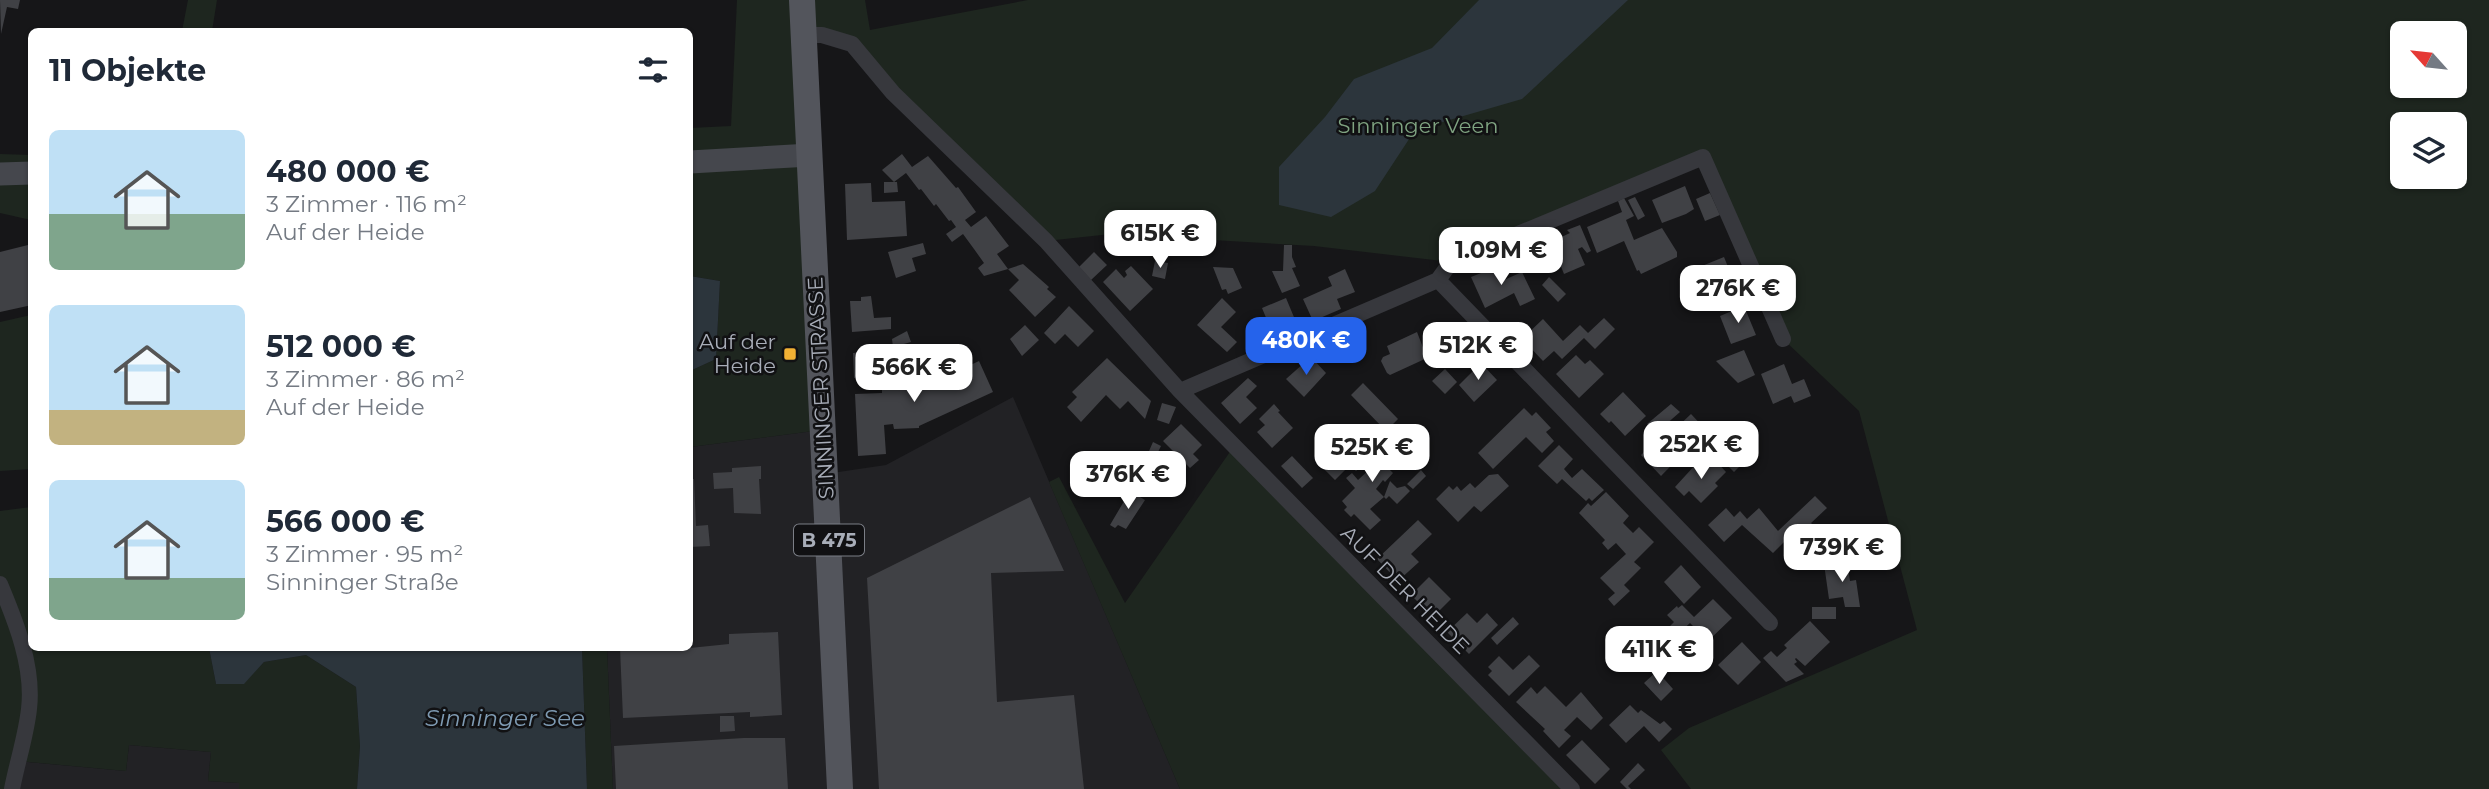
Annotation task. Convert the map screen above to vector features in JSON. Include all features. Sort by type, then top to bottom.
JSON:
[{"type":"main road","name":"B 475","points":[[802,0],[810,155]]},
{"type":"main road","points":[[693,162],[810,155]]},
{"type":"main road","name":"SINNINGER STRASSE","points":[[810,155],[840,789]]},
{"type":"main road","points":[[0,174],[28,173]]},
{"type":"street","name":"AUF DER HEIDE","points":[[803,35],[822,35],[852,44],[893,93],[1046,241],[1180,391],[1572,789]]},
{"type":"street","points":[[1180,391],[1438,279],[1451,262],[1703,157],[1783,339]]},
{"type":"street","points":[[1438,279],[1770,622]]},
{"type":"street","points":[[0,583],[13,616],[28,670],[30,708],[12,789]]},
{"type":"shaded area","points":[[1013,397],[1180,789],[613,789],[607,651],[693,651],[693,447],[821,430],[825,474],[886,465]]},
{"type":"shaded area","points":[[129,745],[211,752],[208,781],[239,783],[239,789],[12,789],[17,761],[126,771]]},
{"type":"green space","points":[[188,0],[217,0],[212,28],[183,28]]},
{"type":"green space","name":"Sinninger Veen","points":[[737,0],[865,0],[870,30],[1028,0],[2489,0],[2489,789],[1691,789],[1661,750],[1689,728],[1917,630],[1859,411],[1783,339],[1703,157],[1451,262],[1314,246],[1111,234],[1046,241],[852,44],[804,35],[821,430],[693,447],[693,370],[716,359],[720,281],[693,276],[693,128],[731,126]]},
{"type":"green space","points":[[0,154],[28,155],[28,219],[0,213]]},
{"type":"green space","points":[[28,316],[28,469],[0,471],[0,322]]},
{"type":"green space","points":[[1234,446],[1572,789],[1180,789],[1049,482],[1059,477],[1125,603]]},
{"type":"green space","points":[[28,507],[28,651],[210,651],[216,684],[243,684],[264,662],[306,655],[356,687],[360,746],[357,789],[239,789],[239,783],[208,781],[211,752],[129,745],[126,771],[18,761],[12,789],[0,789],[0,511]]},
{"type":"green space","points":[[582,651],[607,651],[613,789],[587,789]]},
{"type":"water","points":[[1479,0],[1628,0],[1522,99],[1415,130],[1375,191],[1331,217],[1279,205],[1279,167],[1325,117],[1354,79],[1432,48]]},
{"type":"water","points":[[693,276],[720,281],[716,359],[693,370]]},
{"type":"water","name":"Sinninger See","points":[[210,651],[582,651],[587,789],[357,789],[360,746],[356,687],[306,655],[264,662],[244,684],[216,684]]},
{"type":"building","points":[[0,0],[20,0],[18,9],[7,7],[1,34]]},
{"type":"building","points":[[902,154],[912,167],[928,156],[956,188],[958,187],[976,212],[965,220],[971,227],[986,216],[1009,246],[997,254],[1008,269],[984,276],[978,268],[984,263],[963,234],[952,242],[946,234],[956,227],[936,204],[934,206],[906,173],[894,182],[882,170]]},
{"type":"building","points":[[884,182],[897,182],[898,192],[884,193]]},
{"type":"building","points":[[871,183],[872,202],[905,201],[907,236],[847,240],[845,184]]},
{"type":"building","points":[[1685,186],[1694,209],[1662,223],[1652,200]]},
{"type":"building","points":[[1710,193],[1720,215],[1705,221],[1696,199]]},
{"type":"building","points":[[1635,197],[1645,216],[1638,220],[1628,200]]},
{"type":"building","points":[[1624,198],[1634,216],[1626,220],[1634,240],[1662,228],[1677,252],[1677,257],[1641,274],[1637,271],[1624,241],[1597,253],[1587,227],[1622,212],[1618,201]]},
{"type":"building","points":[[1580,225],[1591,251],[1587,253],[1582,247],[1578,249],[1585,265],[1564,274],[1560,264],[1547,273],[1536,249],[1570,233],[1567,230]]},
{"type":"building","points":[[923,243],[926,254],[912,258],[916,271],[896,278],[888,252]]},
{"type":"building","points":[[28,245],[28,306],[0,312],[0,252]]},
{"type":"building","points":[[1284,245],[1292,245],[1292,257],[1296,267],[1292,268],[1300,286],[1282,293],[1272,271],[1283,271]]},
{"type":"building","points":[[1094,252],[1107,265],[1091,280],[1079,267]]},
{"type":"building","points":[[1724,257],[1741,299],[1727,304],[1723,293],[1710,299],[1697,268]]},
{"type":"building","points":[[1155,261],[1168,263],[1165,279],[1152,276]]},
{"type":"building","points":[[1023,264],[1049,287],[1047,289],[1056,297],[1035,317],[1009,290],[1019,280],[1008,269]]},
{"type":"building","points":[[1484,265],[1488,269],[1497,265],[1504,280],[1522,272],[1535,299],[1520,306],[1514,293],[1485,308],[1471,277],[1481,273],[1479,269]]},
{"type":"building","points":[[1131,266],[1153,289],[1130,311],[1103,282],[1116,269],[1124,278],[1127,275],[1125,271]]},
{"type":"building","points":[[1213,267],[1233,268],[1242,288],[1228,294],[1226,289],[1222,290]]},
{"type":"building","points":[[1345,269],[1355,292],[1337,299],[1341,309],[1313,321],[1303,299],[1332,286],[1328,277]]},
{"type":"building","points":[[1549,277],[1566,294],[1558,302],[1542,285]]},
{"type":"building","points":[[871,296],[874,318],[891,317],[891,329],[852,332],[850,301],[861,301],[861,297]]},
{"type":"building","points":[[1222,298],[1236,312],[1221,327],[1237,342],[1227,352],[1197,325]]},
{"type":"building","points":[[1286,298],[1296,322],[1272,332],[1262,308]]},
{"type":"building","points":[[1069,306],[1094,331],[1078,347],[1065,334],[1055,344],[1044,333]]},
{"type":"building","points":[[1744,306],[1756,335],[1731,344],[1720,316]]},
{"type":"building","points":[[1604,318],[1615,329],[1595,349],[1584,338],[1562,359],[1554,351],[1543,361],[1522,339],[1543,319],[1563,341],[1580,325],[1588,333]]},
{"type":"building","points":[[1025,325],[1039,340],[1022,356],[1010,339]]},
{"type":"building","points":[[907,331],[911,342],[893,347],[892,339]]},
{"type":"building","points":[[1417,332],[1427,358],[1390,375],[1387,373],[1381,361],[1390,354],[1387,346]]},
{"type":"building","points":[[889,345],[890,359],[875,359],[876,383],[861,384],[861,377],[854,378],[853,353],[874,351],[874,346]]},
{"type":"building","points":[[1744,350],[1755,375],[1738,383],[1716,361]]},
{"type":"building","points":[[1576,355],[1585,364],[1590,360],[1604,374],[1579,398],[1556,374]]},
{"type":"building","points":[[1107,358],[1151,401],[1145,419],[1128,401],[1120,409],[1106,395],[1081,422],[1067,407],[1077,397],[1072,392]]},
{"type":"building","points":[[1312,358],[1326,373],[1304,397],[1286,379]]},
{"type":"building","points":[[979,361],[993,392],[919,428],[894,429],[893,424],[884,425],[886,454],[858,456],[855,394],[882,393],[882,383],[894,383],[926,368],[926,386]]},
{"type":"building","points":[[1481,363],[1497,380],[1474,402],[1459,385]]},
{"type":"building","points":[[1784,364],[1792,384],[1804,379],[1811,396],[1794,403],[1791,396],[1773,404],[1761,374]]},
{"type":"building","points":[[1445,369],[1457,382],[1445,394],[1432,381]]},
{"type":"building","points":[[1248,378],[1257,386],[1246,397],[1257,408],[1240,424],[1221,403]]},
{"type":"building","points":[[1363,383],[1398,419],[1386,431],[1351,395]]},
{"type":"building","points":[[1623,392],[1646,416],[1625,436],[1600,414]]},
{"type":"building","points":[[1162,403],[1176,407],[1169,424],[1157,420]]},
{"type":"building","points":[[1274,404],[1293,428],[1272,448],[1257,432],[1265,425],[1259,419]]},
{"type":"building","points":[[1671,404],[1680,412],[1656,433],[1647,424]]},
{"type":"building","points":[[1524,408],[1532,416],[1536,412],[1551,428],[1546,432],[1554,441],[1542,453],[1526,437],[1493,469],[1478,453]]},
{"type":"building","points":[[1691,414],[1706,430],[1661,476],[1641,455],[1659,438],[1669,449],[1678,440],[1671,433]]},
{"type":"building","points":[[1181,424],[1202,445],[1193,454],[1199,460],[1190,468],[1184,462],[1174,472],[1166,464],[1176,454],[1163,441]]},
{"type":"building","points":[[1384,432],[1394,442],[1378,458],[1382,462],[1385,459],[1393,473],[1376,489],[1384,497],[1370,509],[1381,520],[1370,530],[1354,514],[1351,517],[1344,510],[1347,507],[1342,501],[1355,488],[1346,478],[1352,473],[1358,480],[1372,467],[1366,462],[1356,471],[1350,465]]},
{"type":"building","points":[[1153,442],[1161,446],[1152,464],[1145,460]]},
{"type":"building","points":[[1559,445],[1573,459],[1564,469],[1572,478],[1582,469],[1604,490],[1592,501],[1589,498],[1586,501],[1562,479],[1557,484],[1538,466]]},
{"type":"building","points":[[1337,454],[1349,466],[1335,480],[1323,468]]},
{"type":"building","points":[[1292,456],[1313,478],[1302,488],[1281,466]]},
{"type":"building","points":[[1735,456],[1742,464],[1734,472],[1726,464]]},
{"type":"building","points":[[1715,460],[1726,472],[1715,483],[1718,486],[1701,503],[1689,491],[1684,496],[1675,487],[1696,464],[1703,471]]},
{"type":"building","points":[[761,466],[761,514],[734,513],[733,488],[714,489],[713,473],[732,472],[732,468]]},
{"type":"building","points":[[1421,470],[1426,476],[1413,489],[1407,484]]},
{"type":"building","points":[[1498,474],[1509,486],[1481,512],[1474,506],[1458,522],[1436,499],[1449,486],[1453,490],[1457,486],[1461,491],[1470,483],[1475,488],[1489,475]]},
{"type":"building","points":[[693,479],[696,526],[708,525],[710,546],[693,547]]},
{"type":"building","points":[[1390,481],[1397,488],[1405,486],[1410,491],[1397,504],[1389,496],[1386,499],[1384,497]]},
{"type":"building","points":[[1130,491],[1145,500],[1126,529],[1118,525],[1115,528],[1110,525]]},
{"type":"building","points":[[1606,492],[1629,516],[1623,523],[1633,533],[1639,527],[1654,542],[1634,562],[1641,568],[1624,585],[1630,591],[1614,606],[1608,599],[1615,593],[1600,578],[1626,554],[1616,543],[1608,550],[1602,543],[1605,540],[1579,513],[1588,503],[1591,506]]},
{"type":"building","points":[[1815,496],[1827,508],[1811,523],[1821,533],[1806,548],[1803,544],[1797,550],[1787,539],[1773,553],[1742,525],[1724,542],[1708,525],[1726,508],[1734,517],[1740,511],[1747,519],[1759,508],[1778,531]]},
{"type":"building","points":[[1030,497],[1064,571],[991,573],[997,702],[1074,695],[1084,789],[879,789],[867,578]]},
{"type":"building","points":[[1418,520],[1432,534],[1411,554],[1419,562],[1398,581],[1377,559]]},
{"type":"building","points":[[1854,539],[1856,550],[1833,555],[1831,544]]},
{"type":"building","points":[[1847,561],[1850,581],[1856,580],[1860,607],[1845,607],[1843,597],[1829,599],[1824,564]]},
{"type":"building","points":[[1681,565],[1701,587],[1684,604],[1664,582]]},
{"type":"building","points":[[1429,577],[1451,599],[1433,617],[1411,595]]},
{"type":"building","points":[[1713,599],[1732,618],[1708,641],[1690,623],[1675,637],[1667,629],[1674,622],[1667,615],[1677,606],[1678,608],[1682,605],[1694,617]]},
{"type":"building","points":[[1812,607],[1836,607],[1836,619],[1812,619]]},
{"type":"building","points":[[1467,613],[1477,623],[1487,613],[1498,625],[1469,654],[1447,632]]},
{"type":"building","points":[[1513,617],[1519,624],[1497,645],[1491,638]]},
{"type":"building","points":[[1810,621],[1830,642],[1805,666],[1796,658],[1797,662],[1794,664],[1804,674],[1786,682],[1763,658],[1771,651],[1777,657],[1787,648],[1784,645]]},
{"type":"building","points":[[778,632],[782,715],[750,717],[750,712],[623,718],[620,651],[693,651],[693,648],[729,644],[729,634]]},
{"type":"building","points":[[1742,642],[1761,662],[1738,685],[1718,665]]},
{"type":"building","points":[[1529,655],[1540,666],[1509,696],[1488,675],[1492,671],[1488,667],[1499,656],[1513,670]]},
{"type":"building","points":[[1657,671],[1673,689],[1661,701],[1644,683]]},
{"type":"building","points":[[1545,686],[1566,707],[1581,692],[1603,718],[1591,730],[1577,717],[1564,730],[1571,736],[1559,748],[1543,731],[1545,729],[1516,702],[1531,687],[1537,694]]},
{"type":"building","points":[[1630,705],[1638,713],[1641,710],[1660,724],[1664,721],[1672,729],[1659,742],[1644,726],[1626,743],[1609,725]]},
{"type":"building","points":[[720,716],[734,716],[735,731],[720,732]]},
{"type":"building","points":[[785,738],[788,789],[616,789],[614,746]]},
{"type":"building","points":[[1582,740],[1610,769],[1595,784],[1566,755]]},
{"type":"building","points":[[1638,763],[1645,770],[1628,786],[1631,789],[1627,789],[1620,782]]},
{"type":"place","name":"Auf der Heide","points":[[790,354]]}]
